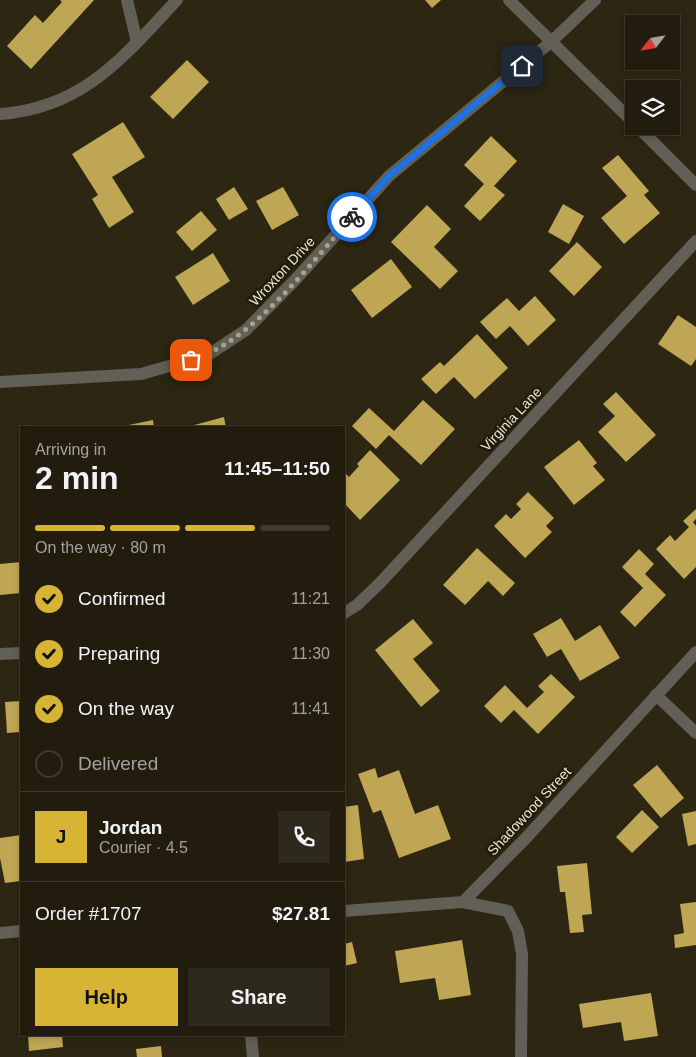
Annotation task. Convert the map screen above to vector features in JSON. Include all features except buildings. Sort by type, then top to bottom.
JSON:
[{"type":"street","points":[[127,0],[137,42]]},
{"type":"street","points":[[0,114],[47,104],[85,88],[116,64],[177,0]]},
{"type":"street","points":[[509,0],[625,114]]},
{"type":"street","name":"Wroxton Drive","points":[[0,382],[140,374],[208,355],[246,330],[296,279],[389,176],[552,41],[595,0]]},
{"type":"street","points":[[646,135],[696,185]]},
{"type":"street","name":"Virginia Lane","points":[[345,612],[357,605],[380,583],[696,241]]},
{"type":"street","name":"Shadowood Street","points":[[463,902],[526,838],[696,652]]},
{"type":"street","points":[[0,654],[20,653]]},
{"type":"street","points":[[656,695],[696,733]]},
{"type":"street","points":[[345,911],[463,902],[508,911],[518,931],[522,954],[522,1057]]},
{"type":"street","points":[[0,933],[20,932]]},
{"type":"street","points":[[251,1036],[252,1057]]},
{"type":"way so far","points":[[191,360],[208,355],[246,330],[296,279],[352,217]]},
{"type":"route","points":[[352,217],[389,176],[522,66]]}]
